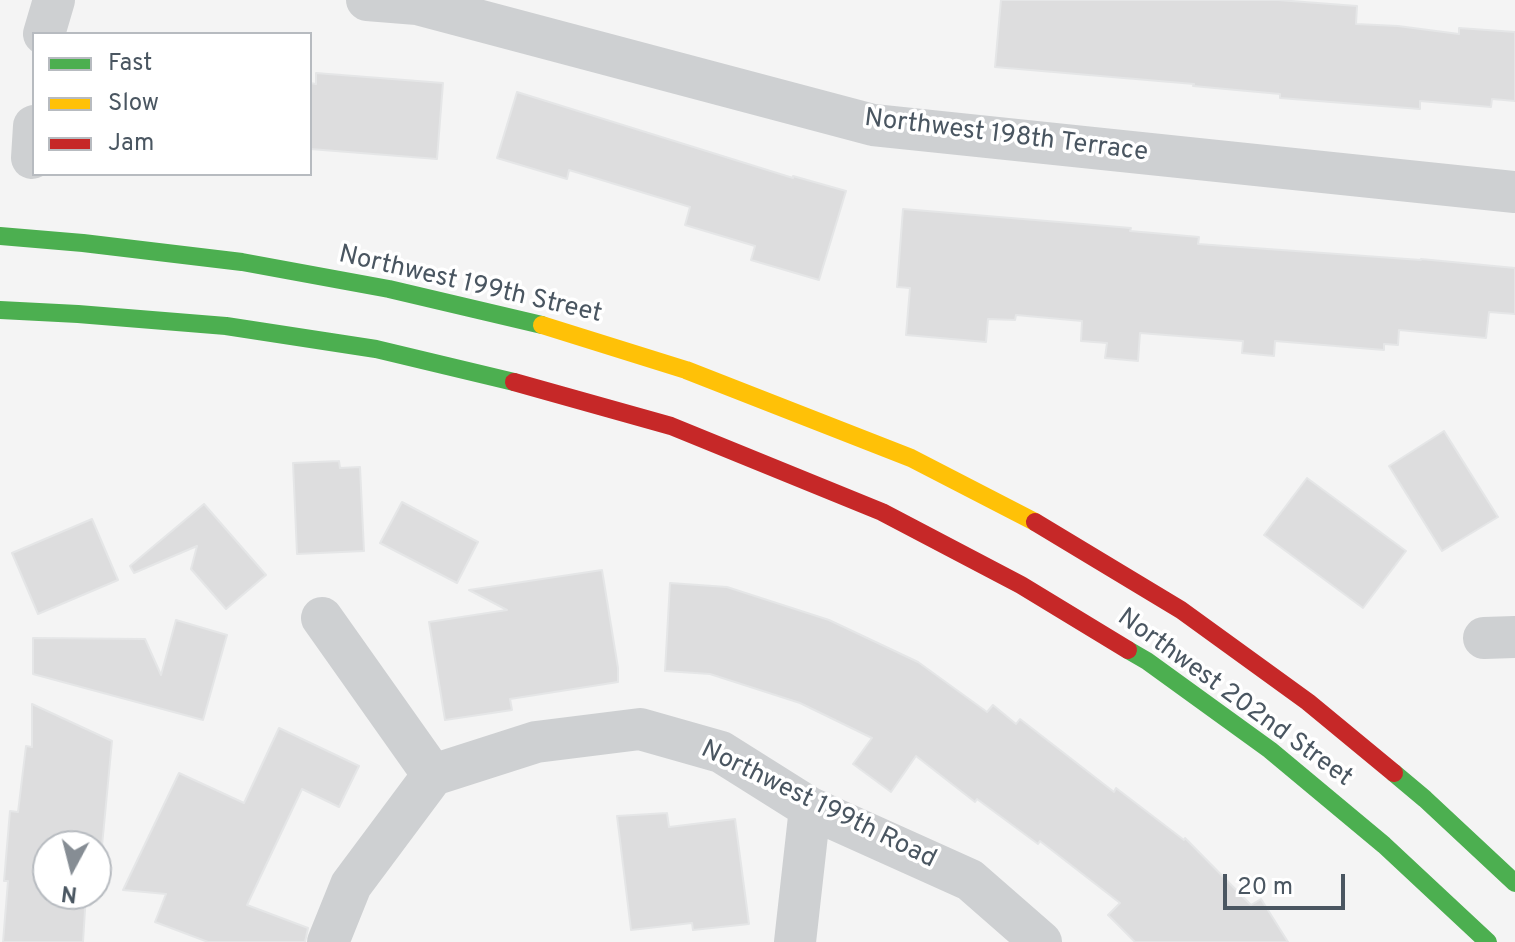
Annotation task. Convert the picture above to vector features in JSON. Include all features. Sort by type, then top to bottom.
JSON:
[{"type":"main road","name":"Northwest 199th Street","points":[[0,236],[242,262],[389,289],[542,325],[686,370],[911,458]]},
{"type":"main road","name":"Northwest 202nd Street","points":[[0,310],[226,326],[376,349],[525,384],[671,426],[882,512],[1021,585],[1147,661],[1270,750],[1384,845],[1488,942]]},
{"type":"main road","name":"Northwest 202nd Street","points":[[911,458],[1052,531],[1181,610],[1308,702],[1425,799],[1515,883]]},
{"type":"street","points":[[45,32],[54,0]]},
{"type":"street","name":"Northwest 198th Terrace","points":[[367,0],[417,4],[873,125],[1515,192]]},
{"type":"street","points":[[322,618],[433,775],[351,885],[328,942]]},
{"type":"street","name":"Northwest 199th Road","points":[[433,775],[536,742],[640,729],[721,752],[810,808],[970,880],[1041,942]]},
{"type":"street","points":[[795,942],[810,808]]},
{"type":"building","points":[[1001,0],[1278,0],[1357,6],[1356,24],[1459,34],[1459,28],[1515,32],[1515,101],[1492,99],[1491,107],[1420,101],[1420,109],[1280,98],[1280,94],[1194,84],[995,67]]},
{"type":"building","points":[[316,73],[443,83],[437,159],[312,149],[312,83],[316,84]]},
{"type":"building","points":[[517,92],[793,178],[846,191],[819,280],[751,260],[755,246],[685,225],[690,207],[569,170],[567,179],[497,158]]},
{"type":"building","points":[[903,209],[1131,228],[1130,231],[1199,237],[1198,244],[1515,268],[1515,314],[1489,312],[1486,338],[1399,330],[1398,345],[1384,344],[1384,350],[1275,341],[1274,356],[1242,353],[1243,341],[1140,333],[1138,361],[1105,358],[1107,343],[1081,341],[1082,321],[1016,315],[1015,320],[988,319],[986,342],[906,335],[910,288],[897,287]]},
{"type":"building","points":[[1444,431],[1498,517],[1442,551],[1389,466]]},
{"type":"building","points":[[339,461],[340,468],[360,467],[364,551],[297,554],[293,463]]},
{"type":"building","points":[[1307,478],[1406,551],[1363,608],[1264,535]]},
{"type":"building","points":[[402,502],[478,542],[457,583],[380,543]]},
{"type":"building","points":[[204,504],[266,575],[226,609],[191,569],[197,546],[134,573],[130,566]]},
{"type":"building","points":[[92,519],[118,580],[38,614],[12,553]]},
{"type":"building","points":[[602,570],[618,682],[510,699],[512,710],[445,720],[429,622],[507,610],[469,590]]},
{"type":"building","points":[[670,583],[727,587],[829,620],[918,662],[987,712],[993,705],[1016,724],[1020,719],[1114,792],[1116,788],[1185,838],[1251,905],[1261,899],[1288,942],[1135,942],[1108,915],[1120,903],[1040,841],[1038,844],[977,799],[975,802],[916,756],[891,792],[853,764],[872,738],[800,703],[710,674],[665,671]]},
{"type":"building","points":[[176,620],[227,635],[203,720],[33,674],[33,638],[145,639],[161,675]]},
{"type":"building","points":[[32,704],[112,741],[104,830],[32,830],[32,910],[85,910],[83,942],[3,942],[10,811],[18,812],[26,746],[32,747]]},
{"type":"building","points":[[279,728],[359,766],[339,807],[302,789],[247,905],[308,928],[305,942],[208,942],[155,922],[166,894],[123,890],[179,773],[244,803]]},
{"type":"building","points":[[667,813],[669,827],[735,819],[749,924],[693,930],[692,923],[631,930],[617,816]]},
{"type":"traffic: fast","points":[[0,236],[242,262],[389,289],[542,325]]},
{"type":"traffic: fast","points":[[0,310],[226,326],[376,349],[514,382]]},
{"type":"traffic: fast","points":[[1128,650],[1270,750],[1384,845],[1488,942]]},
{"type":"traffic: fast","points":[[1394,773],[1515,883]]},
{"type":"traffic: slow","points":[[542,325],[686,370],[911,458],[1035,522]]},
{"type":"traffic: jam","points":[[514,382],[671,426],[882,512],[1021,585],[1128,650]]},
{"type":"traffic: jam","points":[[1035,522],[1181,610],[1308,702],[1394,773]]}]
